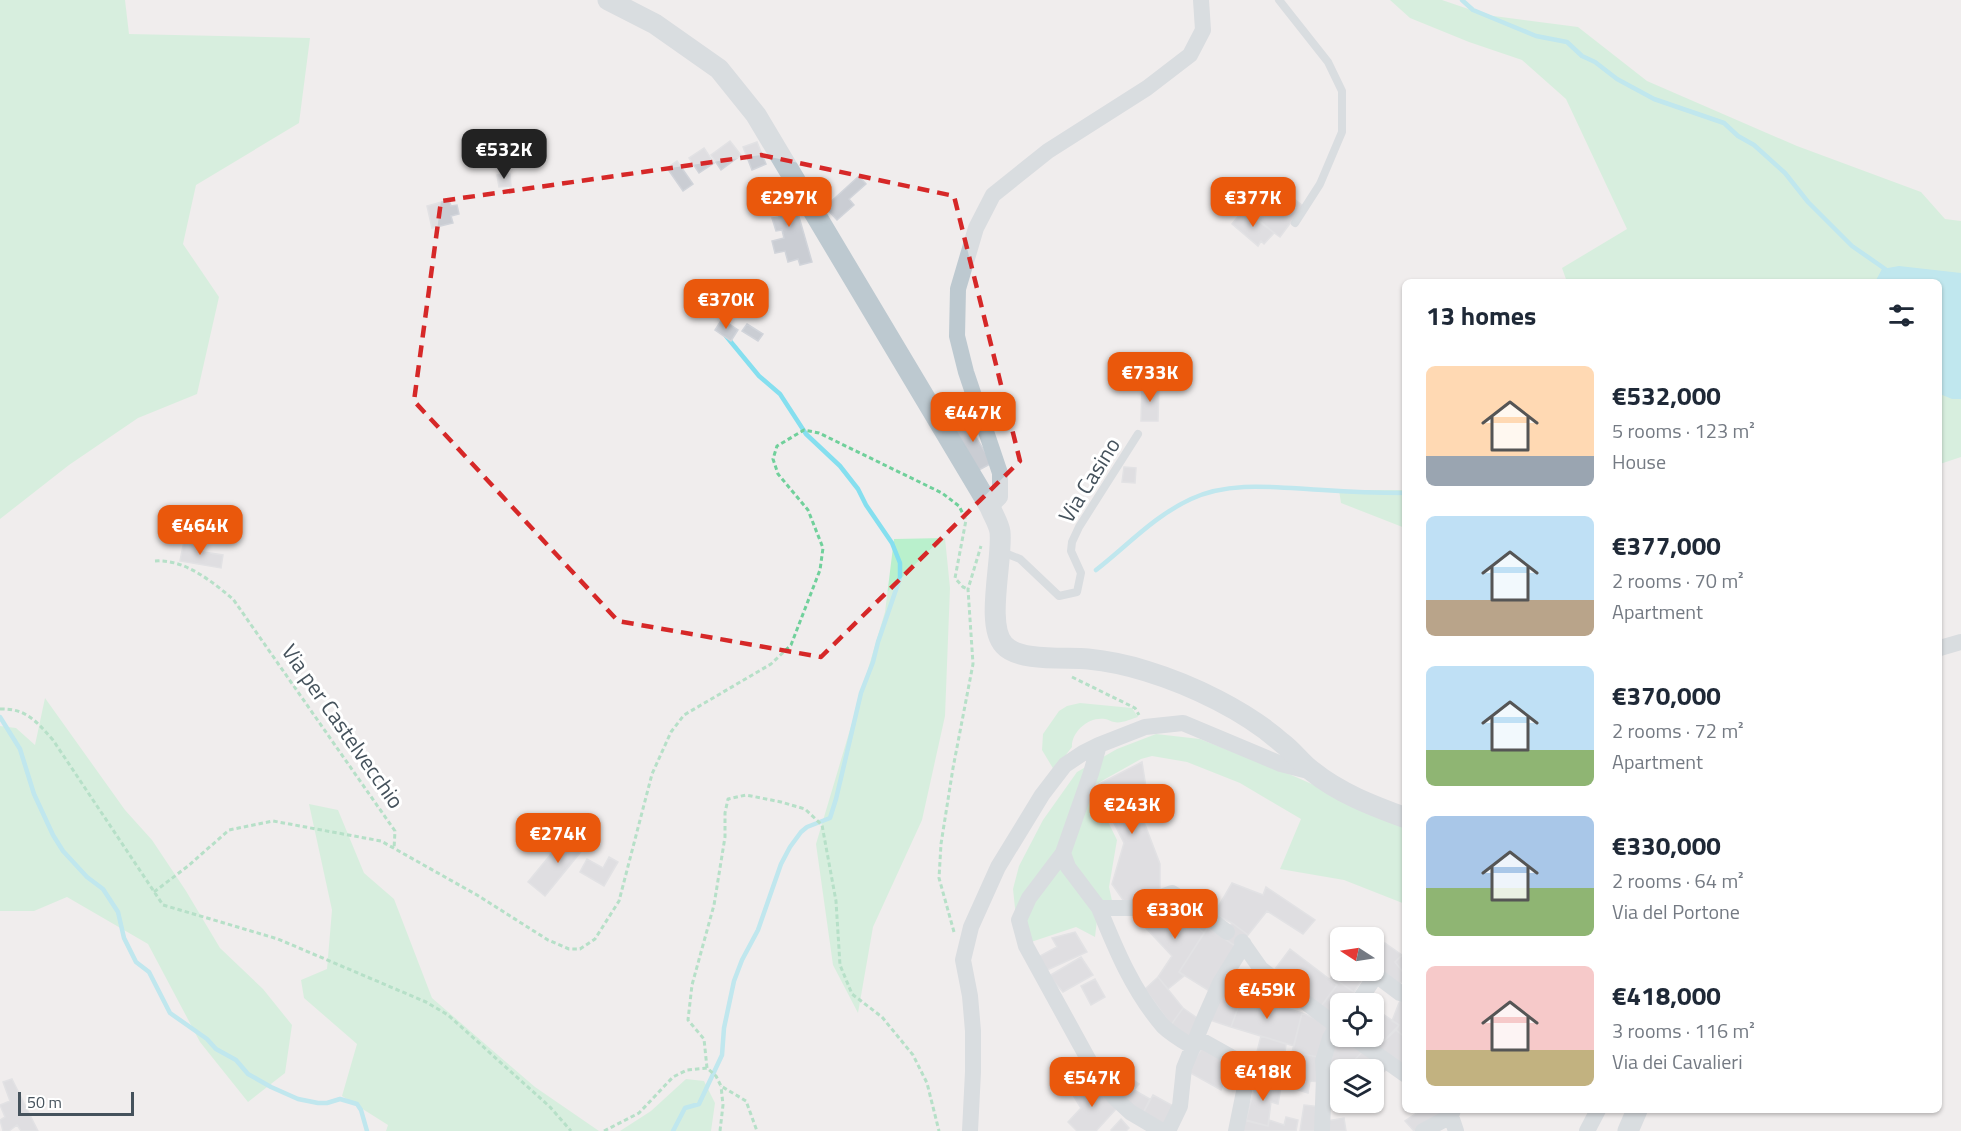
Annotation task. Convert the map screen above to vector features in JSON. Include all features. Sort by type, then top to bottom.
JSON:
[{"type":"street","points":[[608,0],[655,24],[719,69],[756,115],[990,507],[999,541],[996,603],[997,628],[1003,644],[1015,652],[1031,656],[1119,663],[1148,671],[1204,694],[1245,716],[1282,742],[1313,772],[1358,800],[1402,816]]},
{"type":"street","points":[[618,0],[635,14]]},
{"type":"street","points":[[990,507],[1000,497],[1000,473],[973,395],[957,336],[958,289],[976,228],[993,195],[1048,151],[1147,88],[1190,55],[1203,30],[1201,0]]},
{"type":"street","points":[[1942,647],[1961,642]]},
{"type":"street","points":[[970,1131],[973,1031],[970,996],[963,960],[971,927],[999,867],[1042,795],[1065,765],[1099,745],[1145,727],[1182,723],[1281,764],[1313,772]]},
{"type":"street","points":[[1099,745],[1063,854],[1029,898],[1019,920],[1026,946],[1098,1077],[1130,1112],[1162,1131]]},
{"type":"street","points":[[1063,854],[1068,867],[1099,909],[1134,987],[1164,1027],[1249,1066],[1236,1131]]},
{"type":"street","points":[[1099,909],[1131,908],[1172,894],[1197,909],[1227,932]]},
{"type":"street","points":[[1168,1131],[1180,1106],[1184,1068],[1220,983],[1243,943],[1261,969],[1330,1021]]},
{"type":"street","points":[[1365,993],[1377,975],[1402,994]]},
{"type":"street","points":[[1322,1131],[1323,1061],[1330,1038]]},
{"type":"street","points":[[1367,1047],[1402,1072]]},
{"type":"street","points":[[1587,1131],[1596,1113]]},
{"type":"street","points":[[1628,1131],[1636,1113]]},
{"type":"street","points":[[1423,1131],[1453,1119]]},
{"type":"lane","points":[[1279,0],[1328,62],[1342,91],[1342,132],[1339,141],[1320,184],[1295,224]]},
{"type":"lane","name":"Via Casino","points":[[999,541],[1059,596],[1077,592],[1081,573],[1071,551],[1072,542],[1079,527],[1138,434]]},
{"type":"path","points":[[394,849],[477,895],[548,940],[569,948],[580,949],[595,939],[619,901],[652,774],[671,732],[684,715],[771,664],[791,645],[820,570],[823,548],[808,510],[778,474],[773,459],[777,446],[804,430],[819,433],[942,493],[959,506],[966,520],[955,578],[968,589],[973,664],[951,778],[941,844],[939,878],[963,960]]},
{"type":"path","name":"Via per Castelvecchio","points":[[154,892],[188,867],[229,830],[273,821],[381,841],[394,849],[395,831],[233,599],[210,580],[187,568],[166,560],[155,561]]},
{"type":"path","points":[[1069,676],[1136,708],[1145,727]]},
{"type":"path","points":[[0,709],[23,712],[39,724],[53,740],[163,905],[278,939],[426,1002],[448,1015],[550,1107],[571,1131]]},
{"type":"path","points":[[706,1068],[704,1039],[688,1020],[692,985],[714,905],[725,837],[725,813],[728,799],[746,795],[781,802],[806,809],[822,825],[836,901],[840,965],[852,994],[882,1017],[913,1055],[927,1083],[939,1131]]},
{"type":"path","points":[[604,1131],[639,1113],[674,1077],[687,1070],[706,1068],[716,1076],[721,1086],[723,1105],[720,1131]]},
{"type":"path","points":[[721,1086],[746,1101],[757,1131]]},
{"type":"highlighted area","points":[[761,155],[954,196],[1020,461],[821,657],[618,621],[414,401],[441,201]]},
{"type":"green space","points":[[0,0],[125,0],[129,34],[310,38],[299,123],[196,185],[183,244],[219,297],[197,394],[138,418],[69,465],[0,519]]},
{"type":"green space","points":[[1390,0],[1442,0],[1486,15],[1578,27],[1647,81],[1797,146],[1921,192],[1945,219],[1961,221],[1961,457],[1942,463],[1942,279],[1566,279],[1562,268],[1627,229],[1566,99],[1522,60],[1410,18]]},
{"type":"green space","points":[[1339,490],[1402,490],[1402,527],[1341,503]]},
{"type":"green space","points":[[945,538],[950,588],[945,716],[922,820],[873,927],[858,1013],[833,965],[816,844],[885,612],[894,539]]},
{"type":"green space","points":[[45,698],[125,810],[152,840],[220,948],[263,989],[292,1025],[285,1073],[248,1102],[200,1042],[148,944],[67,897],[34,911],[0,911],[0,726],[16,728],[35,745]]},
{"type":"green space","points":[[1080,703],[1132,708],[1138,717],[1120,722],[1099,719],[1082,726],[1074,736],[1072,747],[1054,770],[1042,750],[1043,734],[1059,711],[1067,706]]},
{"type":"green space","points":[[1156,734],[1200,739],[1289,774],[1402,824],[1402,903],[1344,880],[1280,869],[1301,819],[1240,783],[1187,762],[1152,756],[1141,759],[1091,787],[1117,840],[1109,887],[1114,910],[1097,920],[1095,937],[1076,927],[1019,946],[1013,889],[1019,866],[1043,820],[1077,772],[1117,749]]},
{"type":"green space","points":[[309,804],[338,810],[364,873],[394,899],[432,998],[535,1087],[599,1131],[386,1131],[388,1125],[342,1096],[357,1044],[304,998],[301,980],[327,969],[332,910]]},
{"type":"green space","points":[[686,1079],[704,1081],[715,1103],[711,1131],[620,1131],[651,1111]]},
{"type":"water","points":[[1899,266],[1961,273],[1961,399],[1952,399],[1942,395],[1942,279],[1877,279],[1882,269]]},
{"type":"building","points":[[730,141],[741,155],[721,170],[711,155]]},
{"type":"building","points":[[757,142],[766,164],[752,170],[743,147]]},
{"type":"building","points":[[704,148],[714,163],[699,173],[689,158]]},
{"type":"building","points":[[677,161],[693,184],[683,191],[667,168]]},
{"type":"building","points":[[510,174],[511,186],[499,187],[497,175]]},
{"type":"building","points":[[859,176],[866,184],[849,199],[854,205],[837,220],[825,207]]},
{"type":"building","points":[[1276,185],[1303,206],[1280,237],[1258,221],[1273,201],[1268,197]]},
{"type":"building","points":[[791,189],[812,262],[800,265],[798,259],[788,262],[785,251],[775,253],[772,241],[784,238],[782,230],[776,231],[772,218],[779,217],[776,208],[771,210],[767,196]]},
{"type":"building","points":[[449,200],[451,206],[457,205],[459,214],[451,216],[453,223],[432,228],[427,206]]},
{"type":"building","points":[[1245,208],[1274,233],[1264,244],[1261,241],[1258,246],[1232,224]]},
{"type":"building","points":[[722,319],[738,330],[731,341],[715,330]]},
{"type":"building","points":[[747,324],[763,334],[758,341],[742,331]]},
{"type":"building","points":[[1142,385],[1159,385],[1158,421],[1141,421]]},
{"type":"building","points":[[972,418],[981,432],[975,436],[992,463],[979,470],[954,430]]},
{"type":"building","points":[[1124,467],[1136,468],[1135,483],[1122,482]]},
{"type":"building","points":[[184,541],[198,544],[197,551],[223,555],[221,568],[180,561]]},
{"type":"building","points":[[1142,762],[1149,806],[1139,809],[1160,864],[1160,891],[1126,904],[1112,884],[1124,843],[1095,786]]},
{"type":"building","points":[[583,831],[592,838],[545,896],[528,882],[561,842],[570,848]]},
{"type":"building","points":[[609,857],[618,862],[604,886],[580,872],[587,859],[603,868]]},
{"type":"building","points":[[1232,883],[1263,895],[1266,887],[1315,920],[1303,934],[1267,911],[1248,935],[1232,923],[1214,914]]},
{"type":"building","points":[[1171,902],[1198,920],[1194,925],[1204,933],[1179,972],[1184,976],[1168,989],[1158,977],[1172,956],[1145,927],[1163,914]]},
{"type":"building","points":[[1201,917],[1208,927],[1204,933],[1194,925]]},
{"type":"building","points":[[1232,923],[1248,935],[1238,948],[1222,937]]},
{"type":"building","points":[[1208,927],[1238,948],[1211,992],[1179,972]]},
{"type":"building","points":[[1075,932],[1087,952],[1045,971],[1038,957],[1057,947],[1052,938]]},
{"type":"building","points":[[1385,943],[1402,955],[1395,962],[1402,971],[1402,982],[1395,987],[1384,977]]},
{"type":"building","points":[[1290,949],[1337,985],[1319,1009],[1272,973]]},
{"type":"building","points":[[1402,955],[1402,971],[1395,962]]},
{"type":"building","points":[[1081,957],[1093,975],[1063,992],[1049,976]]},
{"type":"building","points":[[1158,977],[1183,1008],[1171,1025],[1145,989]]},
{"type":"building","points":[[1095,979],[1105,997],[1091,1005],[1081,986]]},
{"type":"building","points":[[1332,981],[1338,981],[1355,993],[1331,993],[1337,985]]},
{"type":"building","points":[[1338,981],[1361,981],[1354,992]]},
{"type":"building","points":[[1222,986],[1243,994],[1231,1027],[1207,1019]]},
{"type":"building","points":[[1243,994],[1302,1013],[1294,1046],[1231,1027]]},
{"type":"building","points":[[1330,994],[1330,1014],[1319,1009]]},
{"type":"building","points":[[1402,1000],[1402,1035],[1396,1030],[1399,1025],[1392,1021]]},
{"type":"building","points":[[1183,1008],[1200,1020],[1191,1040],[1171,1025]]},
{"type":"building","points":[[1302,1013],[1330,1025],[1323,1058],[1292,1052]]},
{"type":"building","points":[[1384,1015],[1399,1025],[1384,1041]]},
{"type":"building","points":[[1396,1030],[1402,1035],[1402,1067],[1374,1047],[1384,1047],[1384,1041]]},
{"type":"building","points":[[1261,1036],[1286,1044],[1281,1087],[1257,1078],[1260,1071],[1253,1068]]},
{"type":"building","points":[[1204,1045],[1243,1068],[1237,1084],[1224,1081],[1221,1090],[1187,1071]]},
{"type":"building","points":[[1335,1047],[1366,1048],[1356,1059],[1331,1059]]},
{"type":"building","points":[[1366,1048],[1377,1059],[1356,1059]]},
{"type":"building","points":[[1292,1052],[1323,1058],[1320,1082],[1310,1081],[1308,1093],[1295,1089]]},
{"type":"building","points":[[1330,1064],[1329,1085],[1326,1078]]},
{"type":"building","points":[[1257,1078],[1281,1087],[1278,1104],[1271,1102],[1268,1126],[1246,1120]]},
{"type":"building","points":[[12,1079],[38,1131],[21,1131],[17,1125],[9,1131],[3,1131],[0,1120],[5,1117],[0,1105],[10,1101],[3,1082]]},
{"type":"building","points":[[1132,1079],[1139,1084],[1134,1090],[1150,1099],[1141,1117],[1119,1100]]},
{"type":"building","points":[[1095,1080],[1117,1108],[1096,1131],[1077,1131],[1068,1122],[1081,1108],[1073,1095],[1083,1085],[1087,1089]]},
{"type":"building","points":[[1153,1095],[1177,1108],[1166,1130],[1141,1117]]},
{"type":"building","points":[[1304,1105],[1321,1107],[1317,1131],[1300,1131]]},
{"type":"building","points":[[1417,1113],[1443,1113],[1418,1131],[1414,1131],[1405,1121]]},
{"type":"building","points":[[1286,1117],[1298,1120],[1296,1131],[1241,1131],[1243,1120],[1268,1126],[1269,1120],[1284,1125]]},
{"type":"building","points":[[1344,1118],[1346,1131],[1326,1131],[1327,1121]]},
{"type":"building","points":[[1121,1119],[1129,1128],[1126,1131],[1112,1131],[1111,1130]]},
{"type":"waterway","points":[[1462,0],[1473,10],[1536,36],[1567,42],[1582,56],[1595,62],[1617,79],[1654,99],[1724,123],[1738,136],[1754,145],[1785,173],[1808,202],[1852,246],[1888,271]]},
{"type":"waterway","points":[[673,1131],[685,1108],[699,1104],[722,1055],[724,1028],[734,981],[758,930],[781,864],[801,832],[807,827],[830,818],[861,693],[900,578],[900,563],[892,543],[858,489],[840,466],[806,434],[780,394],[759,376],[726,336]]},
{"type":"waterway","points":[[1096,570],[1165,514],[1206,493],[1239,487],[1402,493]]},
{"type":"waterway","points":[[0,717],[20,749],[34,794],[53,835],[63,851],[87,877],[103,889],[118,912],[124,938],[136,962],[149,972],[170,1013],[207,1039],[216,1049],[236,1060],[248,1074],[271,1087],[298,1099],[318,1103],[340,1099],[357,1104],[367,1131]]}]
